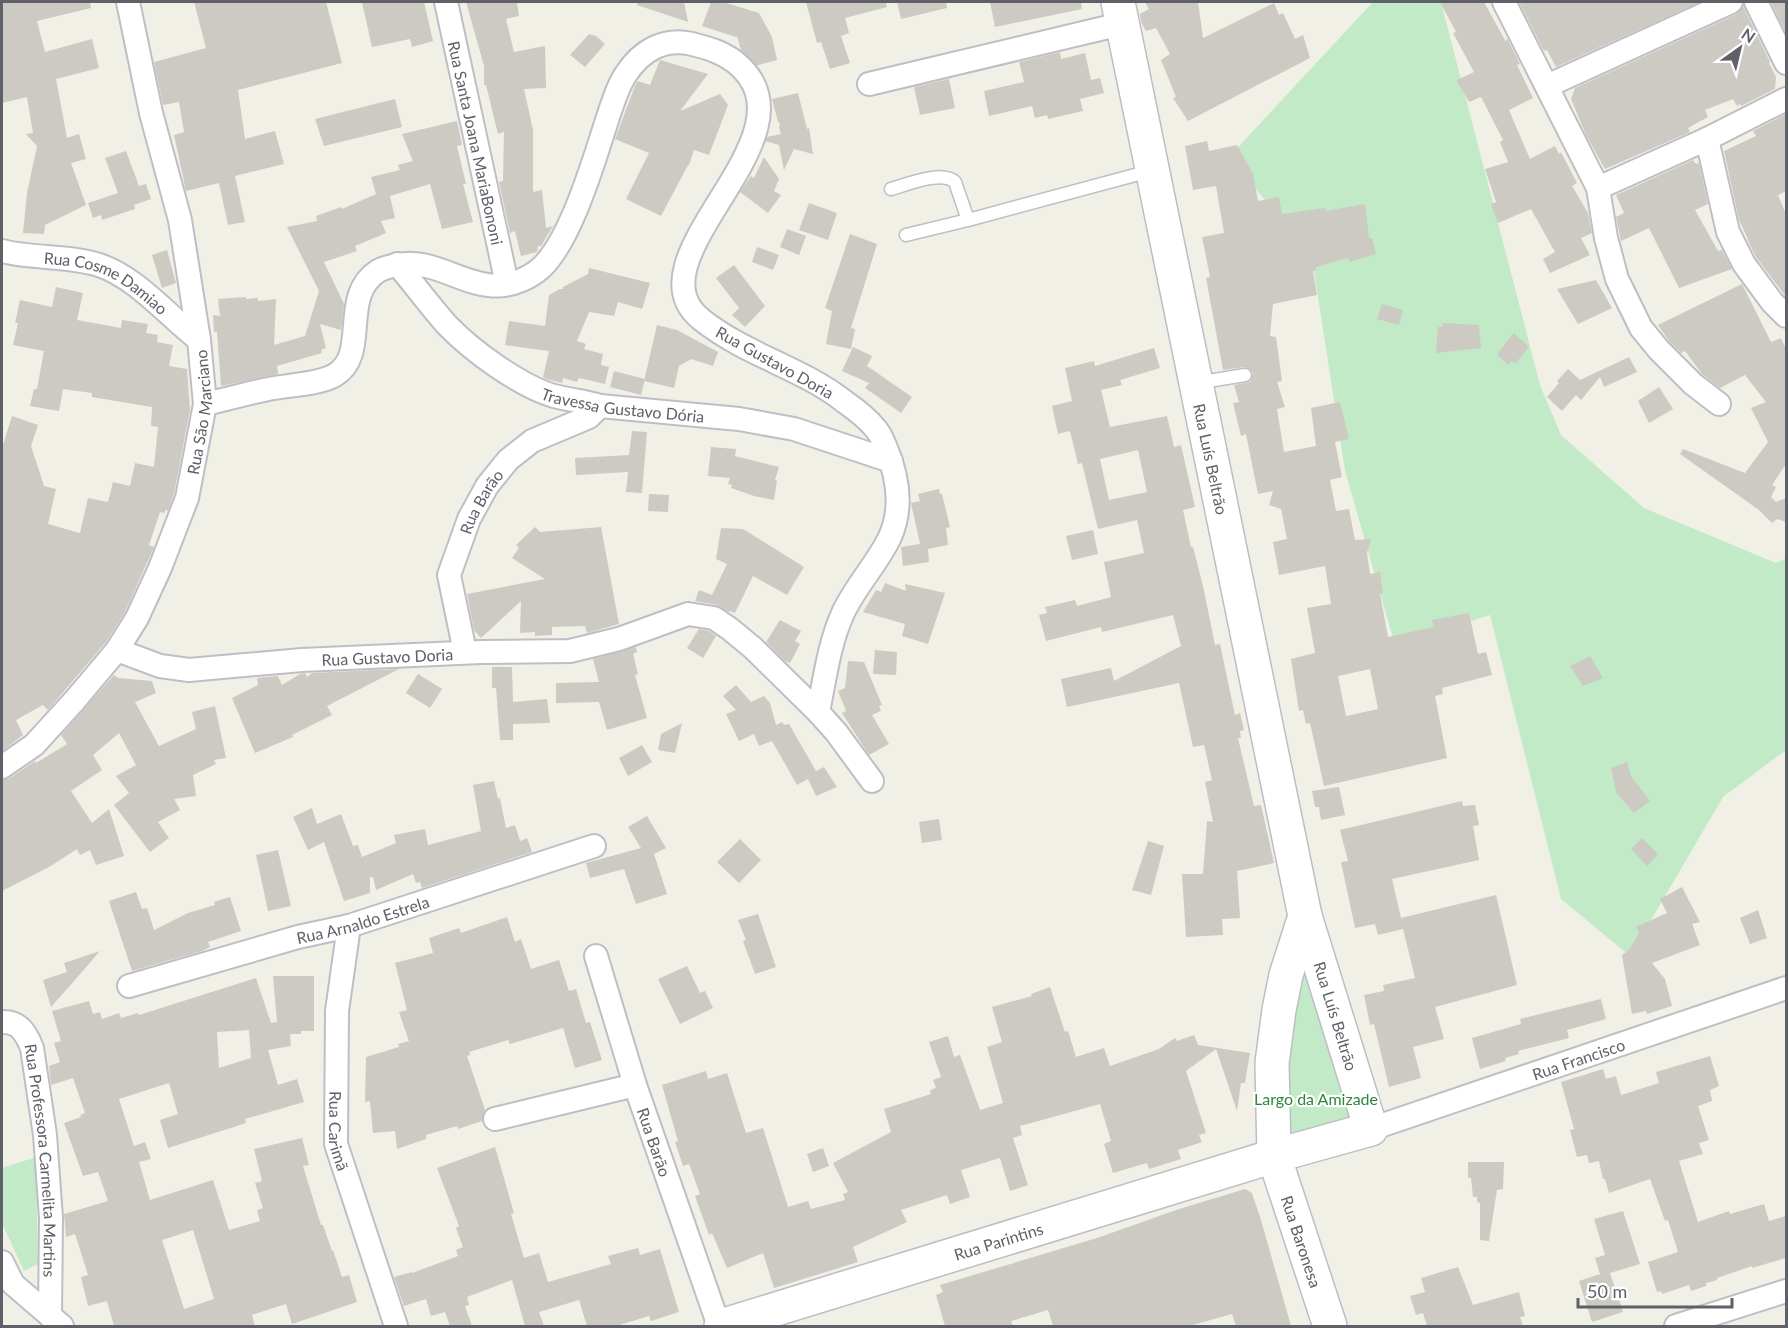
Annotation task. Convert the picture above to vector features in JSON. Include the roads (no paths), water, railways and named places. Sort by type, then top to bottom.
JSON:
[{"type":"main road","name":"Rua Luís Beltrão","points":[[1120,13],[1305,916],[1306,957],[1371,1129]]},
{"type":"main road","name":"Rua Luís Beltrão","points":[[1274,1156],[1272,1063],[1279,1010],[1306,957]]},
{"type":"main road","points":[[1274,1156],[1371,1129]]},
{"type":"main road","name":"Rua Parintins","points":[[720,1326],[1274,1156]]},
{"type":"main road","name":"Rua Baronesa","points":[[1274,1156],[1330,1326]]},
{"type":"street","name":"Rua São Marciano","points":[[2,767],[34,745],[117,650],[141,608],[160,568],[187,498],[205,404],[199,340],[180,220],[151,114],[128,2]]},
{"type":"street","name":"Rua Santa Joana MariaBononi","points":[[446,2],[507,284]]},
{"type":"street","points":[[1504,2],[1598,188],[1606,238],[1617,279],[1641,328],[1693,384],[1719,404]]},
{"type":"street","points":[[1547,86],[1731,2]]},
{"type":"street","points":[[1756,2],[1786,63]]},
{"type":"street","points":[[869,84],[1120,13]]},
{"type":"street","name":"Rua Gustavo Doria","points":[[397,264],[415,263],[435,268],[471,283],[487,286],[507,284],[534,274],[551,258],[565,235],[588,178],[618,88],[626,73],[645,51],[662,43],[682,41],[716,50],[736,63],[751,79],[759,102],[758,126],[748,153],[706,222],[687,263],[682,281],[686,300],[693,312],[703,321],[739,346],[822,387],[844,401],[878,430],[897,482],[895,522],[881,553],[845,609],[833,638],[818,712]]},
{"type":"street","points":[[1598,188],[1707,139],[1786,99]]},
{"type":"street","points":[[1707,139],[1728,232],[1744,264],[1772,302],[1786,316]]},
{"type":"street","name":"Rua Cosme Damiao","points":[[2,251],[16,255],[71,259],[100,265],[131,281],[199,340]]},
{"type":"street","points":[[205,404],[336,375],[346,365],[353,352],[356,302],[364,286],[378,271],[397,264]]},
{"type":"street","name":"Travessa Gustavo Dória","points":[[397,264],[448,326],[486,358],[515,379],[554,396],[600,406],[739,419],[783,427],[891,461]]},
{"type":"street","name":"Rua Barão","points":[[465,652],[449,575],[469,519],[478,502],[501,469],[524,447],[532,441],[589,417],[600,406]]},
{"type":"street","name":"Rua Gustavo Doria","points":[[117,650],[160,666],[189,670],[302,660],[465,652],[570,651],[619,639],[688,614],[714,618],[753,648],[818,712]]},
{"type":"street","points":[[818,712],[836,732],[872,781]]},
{"type":"street","name":"Rua Arnaldo Estrela","points":[[129,986],[298,938],[349,926],[594,846]]},
{"type":"street","name":"Rua Carimã","points":[[349,926],[337,1011],[336,1144],[396,1326]]},
{"type":"street","name":"Rua Barão","points":[[596,956],[635,1085],[720,1326]]},
{"type":"street","name":"Rua Francisco","points":[[1371,1129],[1786,988]]},
{"type":"street","name":"Rua Professora Carmelita Martins","points":[[2,1022],[11,1022],[20,1028],[27,1035],[32,1047],[45,1135],[56,1321]]},
{"type":"street","points":[[495,1119],[635,1085]]},
{"type":"street","name":"Rua Professora Carmelita Martins","points":[[2,1262],[13,1284],[56,1321]]},
{"type":"street","points":[[1676,1326],[1786,1291]]},
{"type":"lane","points":[[906,235],[1151,171]]},
{"type":"lane","points":[[891,189],[939,177],[950,178],[955,182],[969,220]]},
{"type":"lane","points":[[1195,383],[1245,375]]},
{"type":"park label","name":"Largo da Amizade","points":[[1316,1098]]}]
